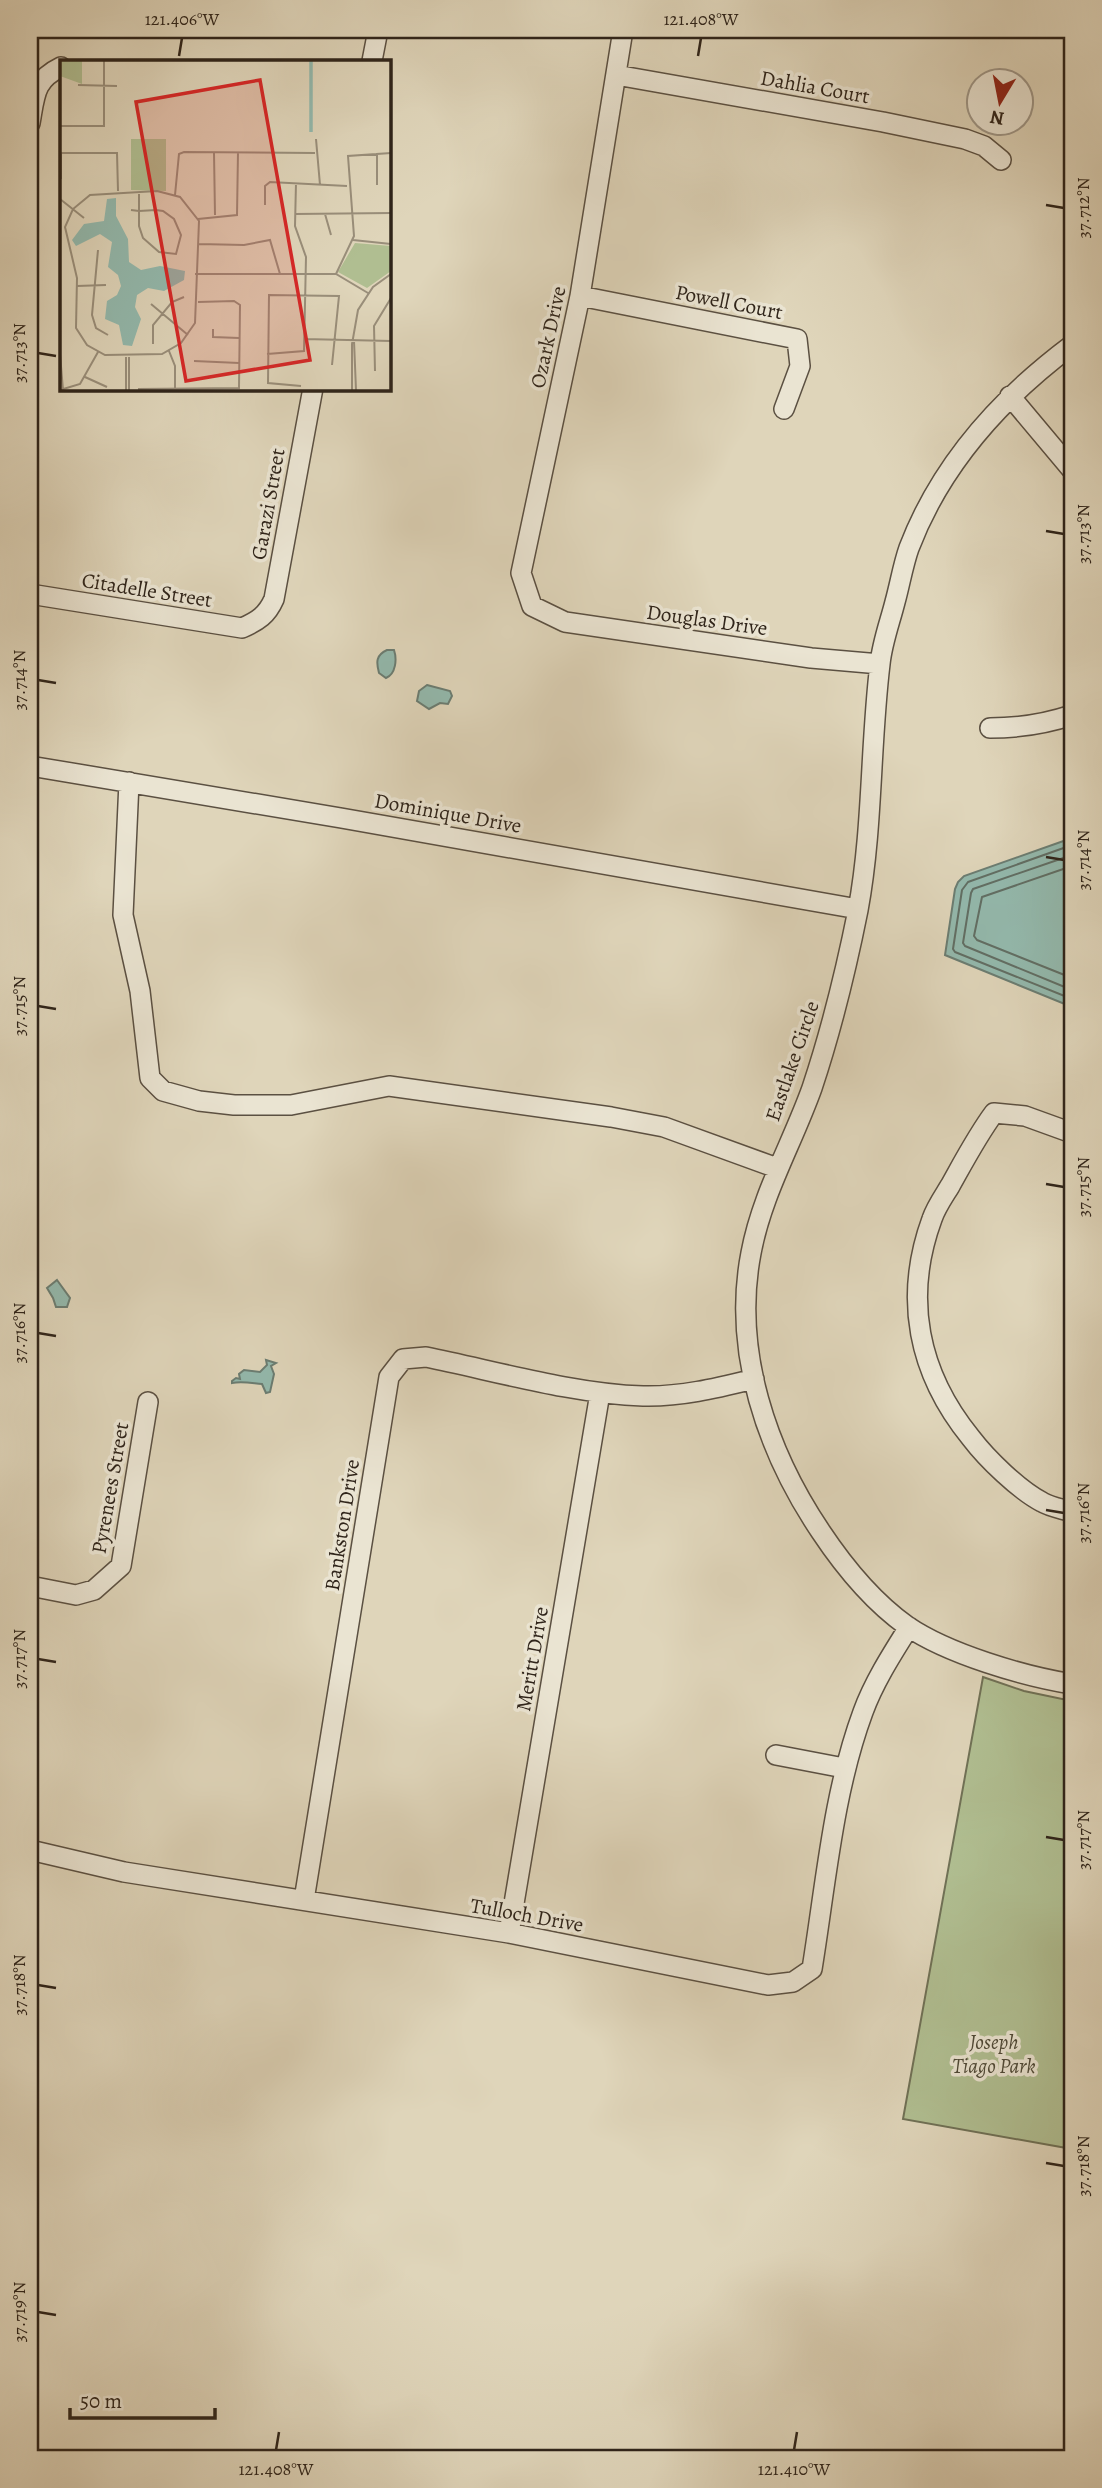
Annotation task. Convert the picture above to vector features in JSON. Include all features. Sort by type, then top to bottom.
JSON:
[{"type":"street","points":[[372,60],[377,30]]},
{"type":"street","name":"Ozark Drive","points":[[532,606],[521,573],[580,296],[623,30]]},
{"type":"street","points":[[30,122],[39,84],[46,74],[60,67]]},
{"type":"street","name":"Dahlia Court","points":[[616,75],[965,139],[984,146],[1001,160]]},
{"type":"street","name":"Powell Court","points":[[580,296],[797,339],[800,366],[784,409]]},
{"type":"street","name":"Eastlake Circle","points":[[1072,345],[1010,396],[960,453],[936,490],[909,549],[880,664],[867,840],[858,909],[834,1014],[811,1090],[769,1188],[751,1253],[746,1297],[749,1360],[769,1437],[801,1502],[844,1566],[875,1600],[909,1627],[948,1648],[1019,1671],[1072,1684]]},
{"type":"street","name":"Garazi Street","points":[[257,622],[268,612],[274,599],[313,390]]},
{"type":"street","points":[[1010,396],[1072,470]]},
{"type":"street","name":"Citadelle Street","points":[[30,594],[242,628],[257,622]]},
{"type":"street","name":"Douglas Drive","points":[[532,606],[565,622],[811,658],[880,664]]},
{"type":"street","points":[[990,728],[1053,722],[1072,715]]},
{"type":"street","name":"Dominique Drive","points":[[30,766],[858,909]]},
{"type":"street","points":[[129,782],[123,915],[140,991],[150,1078],[163,1091],[199,1101],[291,1105],[389,1086],[664,1127],[777,1168]]},
{"type":"street","points":[[1072,1133],[1025,1116],[994,1113],[932,1217],[919,1268],[916,1300],[922,1346],[928,1365],[942,1398],[956,1420],[980,1451],[1042,1503],[1072,1512]]},
{"type":"street","name":"Bankston Drive","points":[[304,1900],[389,1377],[403,1359],[426,1357],[600,1393],[644,1396],[692,1394],[754,1379]]},
{"type":"street","name":"Meritt Drive","points":[[509,1933],[600,1393]]},
{"type":"street","name":"Pyrenees Street","points":[[30,1586],[76,1595],[94,1590],[121,1566],[148,1402]]},
{"type":"street","name":"Tulloch Drive","points":[[30,1850],[124,1872],[509,1933],[768,1985],[793,1982],[811,1969],[844,1768],[864,1709],[882,1671],[909,1627]]},
{"type":"street","points":[[776,1755],[844,1768]]},
{"type":"green space","name":"Joseph Tiago Park","points":[[983,1677],[1024,1691],[1072,1701],[1072,2149],[903,2119]]},
{"type":"water","points":[[387,650],[394,650],[395,662],[394,670],[386,678],[379,673],[377,662]]},
{"type":"water","points":[[427,685],[450,691],[452,696],[448,704],[440,703],[429,709],[417,701],[419,691]]},
{"type":"water","points":[[1072,838],[1072,1007],[945,955],[955,889],[964,876]]},
{"type":"water","points":[[57,1280],[70,1298],[67,1307],[56,1307],[47,1288]]},
{"type":"water","points":[[266,1360],[276,1363],[271,1366],[274,1374],[270,1392],[266,1393],[262,1384],[232,1383],[236,1378],[240,1379],[239,1374],[244,1370],[260,1372],[267,1365]]}]
